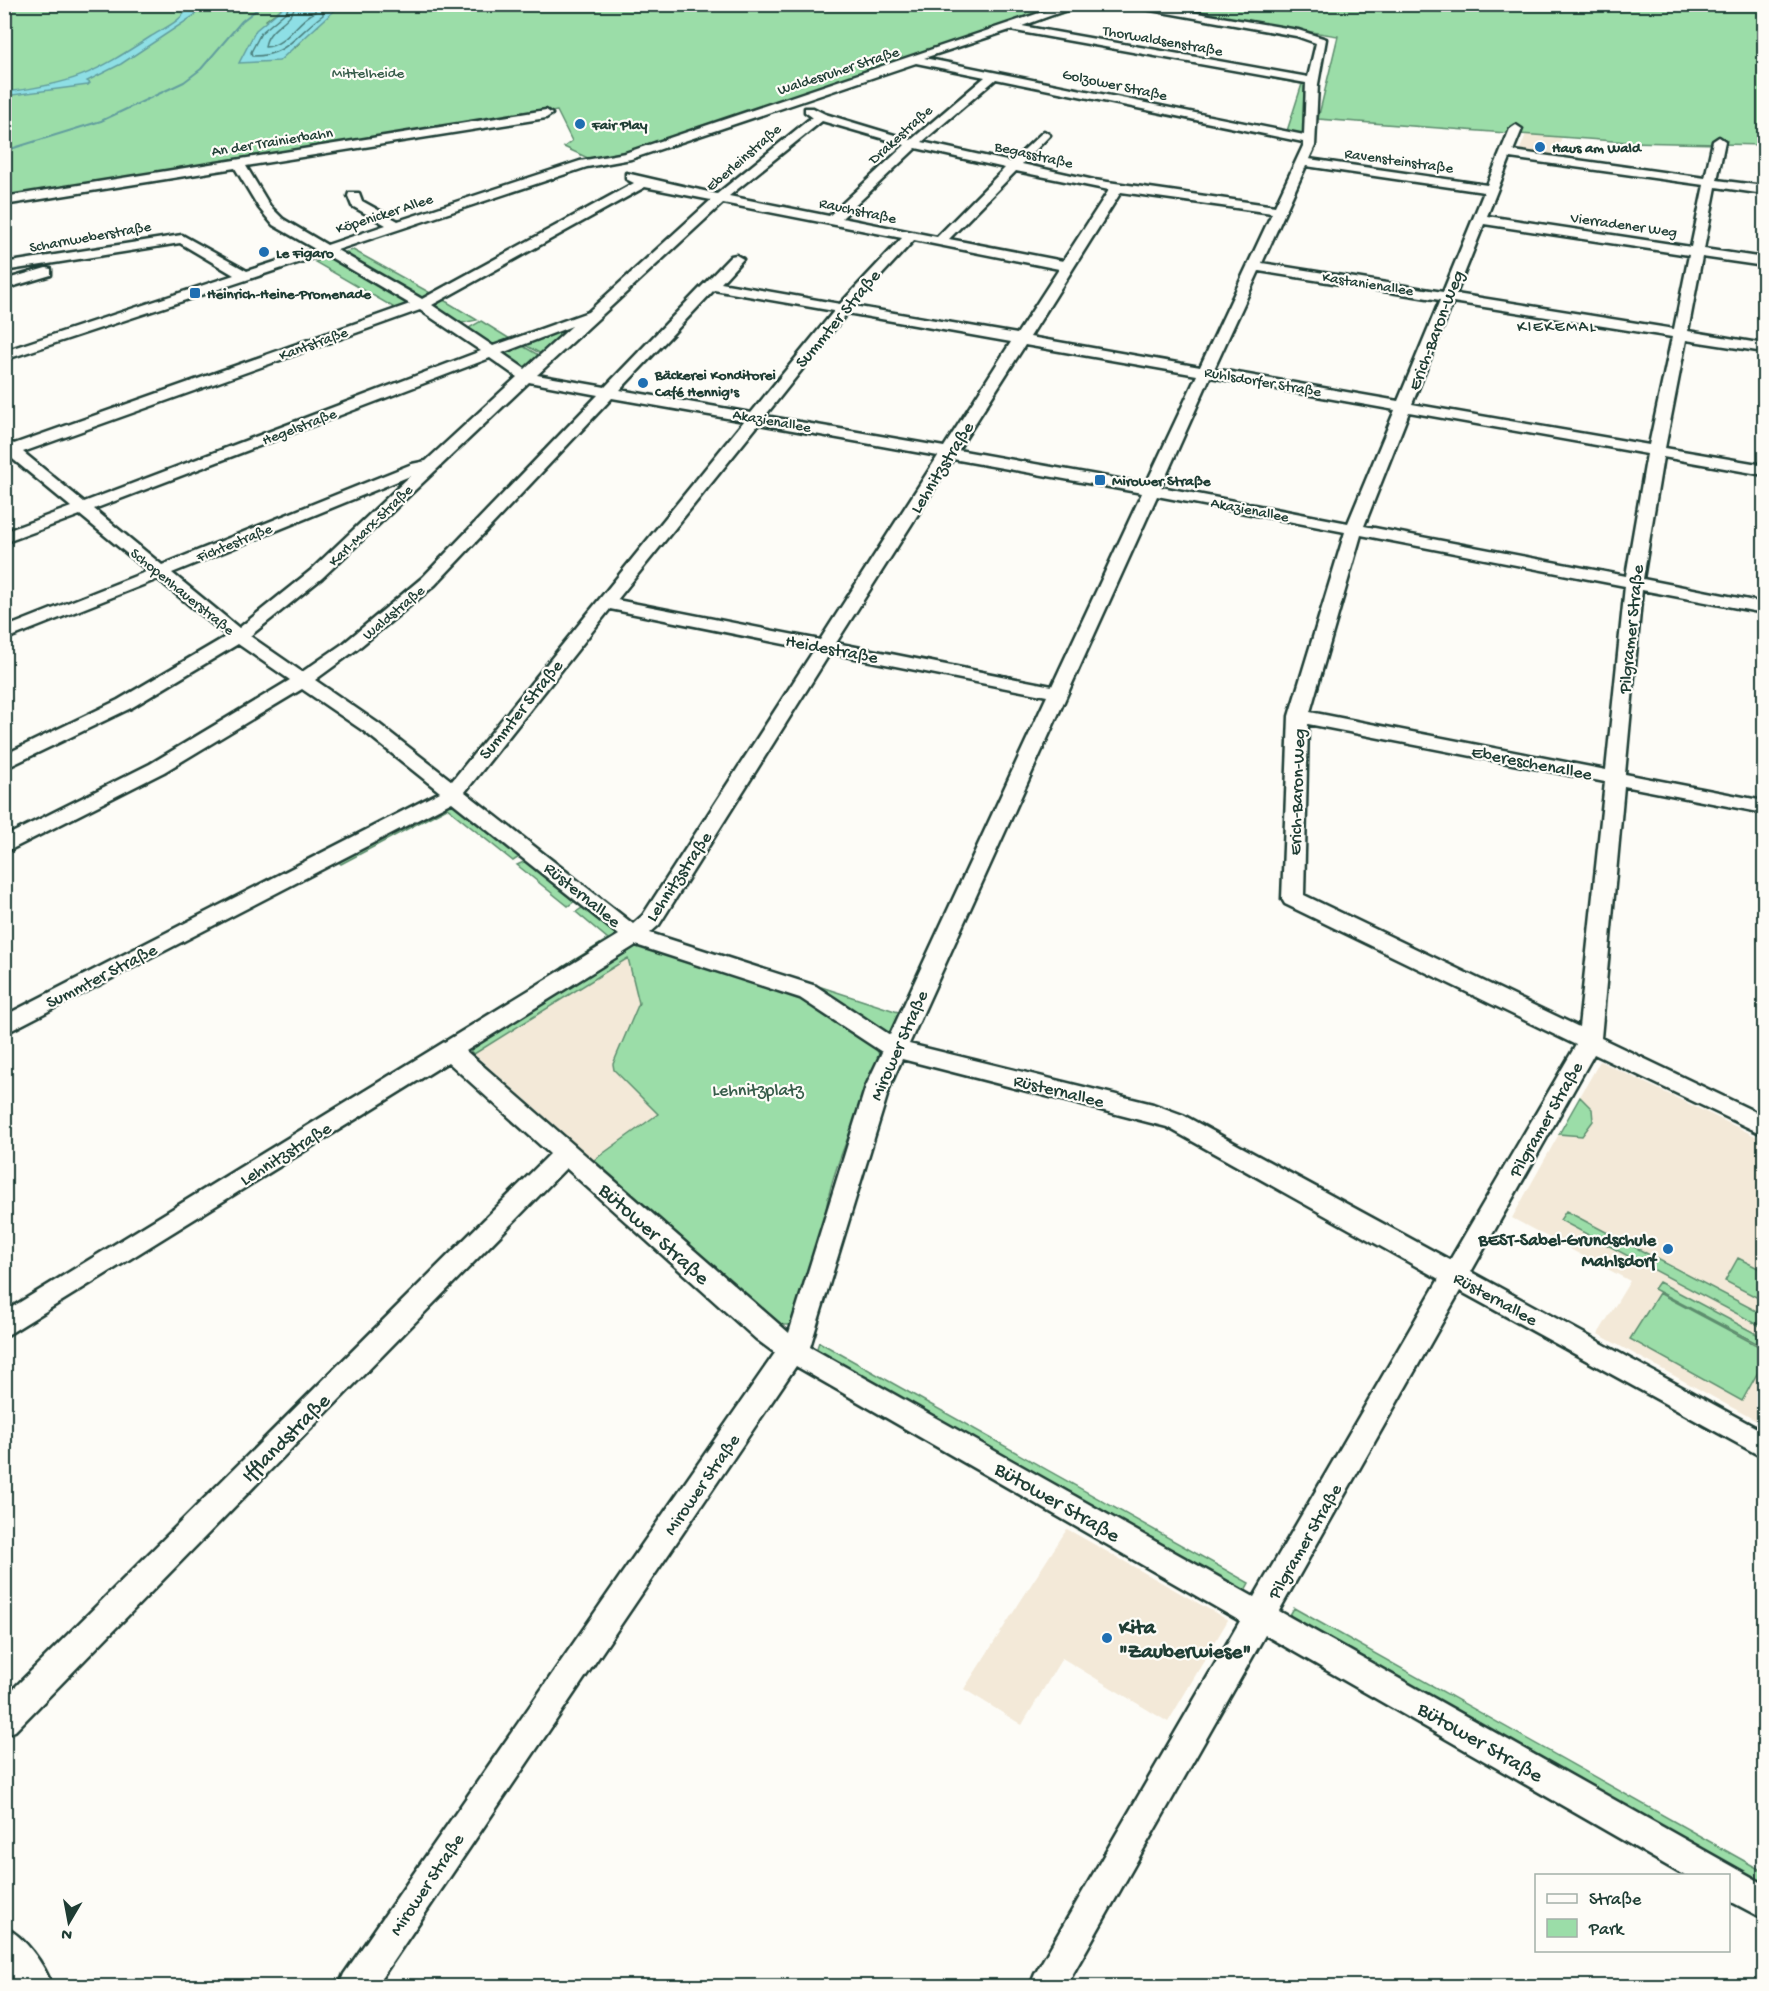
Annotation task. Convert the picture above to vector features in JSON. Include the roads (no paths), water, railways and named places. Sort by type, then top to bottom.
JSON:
[{"type":"street","name":"Waldesruher Straße","points":[[604,161],[916,60],[917,57],[1078,4]]},
{"type":"street","name":"Mirower Straße","points":[[356,1986],[800,1339],[878,1086],[1309,147],[1307,139],[1313,81],[1322,41],[1298,33],[1122,4]]},
{"type":"street","name":"Thorwaldsenstraße","points":[[1008,27],[1313,81]]},
{"type":"street","name":"Golzower Straße","points":[[916,60],[1307,139]]},
{"type":"street","name":"Drakestraße","points":[[831,221],[913,144],[994,75]]},
{"type":"street","name":"Begasstraße","points":[[789,102],[820,117],[913,144],[1117,188],[1279,210]]},
{"type":"street","name":"An der Trainierbahn","points":[[4,201],[546,114]]},
{"type":"street","name":"Eberleinstraße","points":[[690,226],[718,198],[811,121],[820,117]]},
{"type":"street","name":"Erich-Baron-Weg","points":[[1516,129],[1354,529],[1299,716],[1293,899],[1764,1126]]},
{"type":"street","points":[[938,243],[1012,165],[1044,135]]},
{"type":"street","name":"Pilgramer Straße","points":[[1047,1986],[1589,1042],[1634,583],[1656,451],[1719,141]]},
{"type":"street","points":[[1507,154],[1764,190]]},
{"type":"street","name":"Rauchstraße","points":[[604,161],[643,183],[938,243],[1066,266]]},
{"type":"street","name":"Köpenicker Allee","points":[[4,356],[584,164],[604,161]]},
{"type":"street","name":"Ravensteinstraße","points":[[1301,162],[1492,189]]},
{"type":"street","points":[[238,163],[271,216],[324,250],[421,305],[526,376],[609,392]]},
{"type":"street","name":"Kantstraße","points":[[7,449],[421,305],[643,183]]},
{"type":"street","name":"Lehnitzstraße","points":[[4,1326],[451,1051],[634,936],[651,920],[1117,188]]},
{"type":"street","points":[[354,196],[357,202],[397,226]]},
{"type":"street","name":"Vierradener Weg","points":[[1479,219],[1764,262]]},
{"type":"street","name":"Karl-Marx-Straße","points":[[4,763],[131,700],[238,636],[291,597],[352,544],[431,465],[690,226]]},
{"type":"street","name":"Summter Straße","points":[[4,1026],[455,792],[463,779],[844,308],[884,262],[910,237]]},
{"type":"street","name":"Scharnweberstraße","points":[[4,267],[182,239],[245,276]]},
{"type":"street","points":[[4,285],[93,258],[98,255],[98,252]]},
{"type":"street","name":"Waldstraße","points":[[4,846],[158,769],[305,681],[423,587],[736,259]]},
{"type":"street","name":"Kastanienallee","points":[[1255,266],[1764,348]]},
{"type":"street","name":"Ruhlsdorfer Straße","points":[[710,285],[1764,470]]},
{"type":"street","name":"Hegelstraße","points":[[4,538],[594,313]]},
{"type":"street","name":"Akazienallee","points":[[609,392],[950,452],[1764,608]]},
{"type":"street","name":"Schopenhauerstraße","points":[[7,449],[238,636],[370,726]]},
{"type":"street","name":"Fichtestraße","points":[[4,635],[418,467],[431,465]]},
{"type":"street","name":"Heidestraße","points":[[605,603],[1059,693]]},
{"type":"street","name":"Ebereschenallee","points":[[1299,716],[1764,807]]},
{"type":"street","name":"Rüsternallee","points":[[370,726],[634,936],[808,992],[894,1049],[1153,1113],[1174,1121],[1764,1446]]},
{"type":"street","name":"Bütower Straße","points":[[451,1051],[765,1331],[792,1350],[1716,1874]]},
{"type":"street","name":"Ifflandstraße","points":[[4,1720],[553,1165],[566,1155]]},
{"type":"street","points":[[1730,1882],[1764,1902]]},
{"type":"street","points":[[4,1944],[35,1986]]},
{"type":"water","points":[[189,5],[199,5],[195,15],[121,64],[87,81],[90,83],[88,85],[5,96],[5,92],[66,81],[97,69],[172,24]]},
{"type":"water","points":[[286,5],[329,5],[335,10],[279,61],[239,63],[256,30]]},
{"type":"waterway","points":[[4,151],[101,121],[184,82],[201,69],[242,21],[264,4]]},
{"type":"place","name":"Fair Play","points":[[580,124]]},
{"type":"place","name":"Haus am Wald","points":[[1540,147]]},
{"type":"place","name":"Le Figaro","points":[[264,252]]},
{"type":"place","name":"Heinrich-Heine-Promenade","points":[[195,293]]},
{"type":"place","name":"Bäckerei Konditorei Café Hennig's","points":[[643,383]]},
{"type":"place","name":"Mirower Straße","points":[[1100,480]]},
{"type":"place","name":"BEST-Sabel-Grundschule Mahlsdorf","points":[[1668,1249]]},
{"type":"place","name":"Kita \"Zauberwiese\"","points":[[1107,1638]]},
{"type":"district","name":"KIEKEMAL","points":[[1557,325]]},
{"type":"park label","name":"Mittelheide","points":[[368,72]]},
{"type":"park label","name":"Lehnitzplatz","points":[[758,1089]]}]
